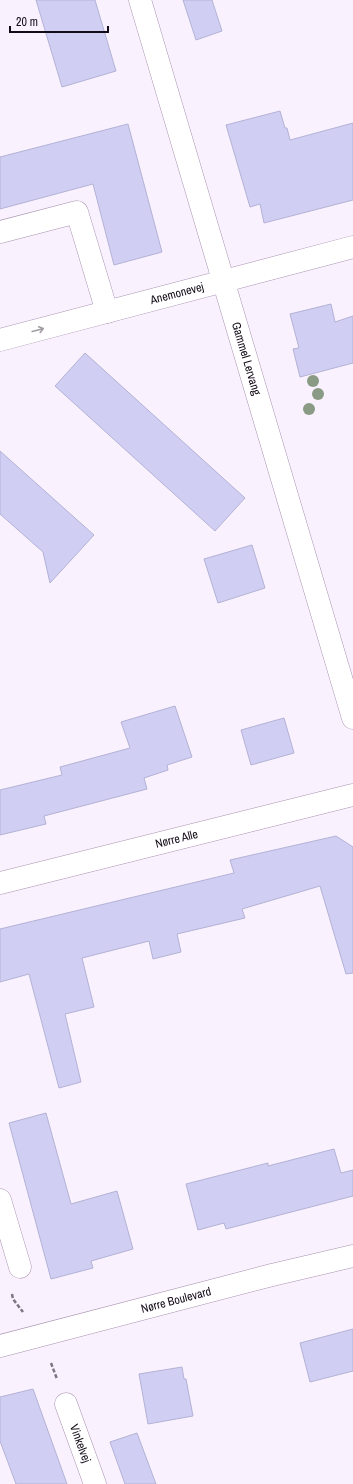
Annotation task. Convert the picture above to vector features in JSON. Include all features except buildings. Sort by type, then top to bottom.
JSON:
[{"type":"street","name":"Gammel Lervang","points":[[140,0],[353,718]]},
{"type":"street","points":[[0,232],[77,212],[107,312]]},
{"type":"street","name":"Anemonevej","points":[[0,340],[353,247]]},
{"type":"street","name":"Nørre Alle","points":[[0,883],[353,795]]},
{"type":"street","points":[[0,1200],[20,1266]]},
{"type":"street","name":"Nørre Boulevard","points":[[0,1346],[272,1275],[353,1256]]},
{"type":"street","name":"Vinkelvej","points":[[66,1404],[95,1484]]},
{"type":"path","points":[[20,1266],[9,1285],[13,1299],[41,1336],[66,1404]]}]
